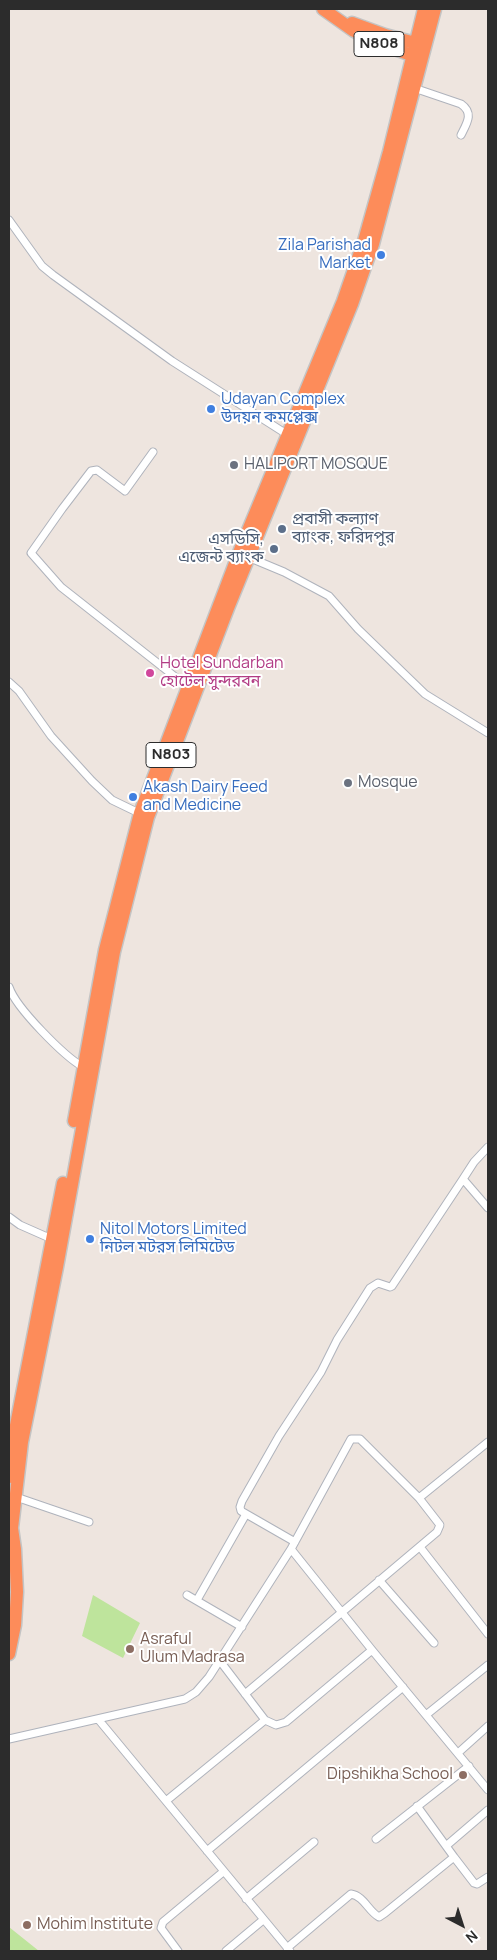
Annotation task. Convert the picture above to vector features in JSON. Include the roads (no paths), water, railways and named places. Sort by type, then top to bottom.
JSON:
[{"type":"highway","name":"N808","points":[[323,9],[354,31],[380,44],[417,57]]},
{"type":"highway","name":"N803","points":[[421,44],[424,9]]},
{"type":"highway","name":"N803","points":[[74,1142],[83,1067],[109,951],[144,815],[224,606],[309,395],[343,301],[364,241],[421,44],[435,9]]},
{"type":"highway","name":"N808","points":[[342,21],[355,23],[385,35],[421,44]]},
{"type":"highway","name":"N803","points":[[168,752],[188,687],[248,557],[286,451],[288,435],[352,304],[373,244],[414,88],[417,57]]},
{"type":"highway","name":"N803","points":[[9,1654],[15,1625],[17,1592],[12,1528],[13,1504],[74,1142],[109,951]]},
{"type":"highway","name":"N803","points":[[9,1477],[13,1440],[57,1240]]},
{"type":"street","points":[[414,88],[461,104],[467,108],[470,116],[461,136]]},
{"type":"street","points":[[9,220],[42,266],[53,275],[172,361],[288,435]]},
{"type":"street","points":[[153,452],[125,491],[97,470],[91,471],[31,553],[61,587],[188,687]]},
{"type":"street","points":[[248,557],[284,572],[329,596],[358,629],[425,694],[488,733]]},
{"type":"street","points":[[9,682],[19,691],[51,736],[112,800],[144,815]]},
{"type":"street","points":[[9,987],[15,1000],[60,1050],[71,1060],[83,1067]]},
{"type":"street","points":[[488,1147],[462,1179],[392,1286],[378,1283],[370,1288],[337,1340],[321,1372],[279,1436],[240,1507],[241,1511],[293,1546],[342,1613],[488,1790]]},
{"type":"street","points":[[462,1179],[488,1208]]},
{"type":"street","points":[[9,1217],[20,1225],[57,1240]]},
{"type":"street","points":[[9,1739],[185,1699],[196,1692],[220,1661],[293,1546],[351,1439],[360,1439],[419,1498],[440,1525],[437,1532],[244,1694]]},
{"type":"street","points":[[419,1498],[488,1442]]},
{"type":"street","points":[[13,1504],[89,1522]]},
{"type":"street","points":[[197,1600],[246,1514]]},
{"type":"street","points":[[420,1547],[488,1634]]},
{"type":"street","points":[[379,1580],[434,1643]]},
{"type":"street","points":[[187,1595],[242,1626]]},
{"type":"street","points":[[220,1661],[265,1720],[276,1725],[286,1722],[372,1650]]},
{"type":"street","points":[[426,1715],[488,1665]]},
{"type":"street","points":[[207,1851],[403,1687]]},
{"type":"street","points":[[98,1719],[288,1950],[351,1894],[360,1897],[373,1913],[379,1917],[454,1857]]},
{"type":"street","points":[[166,1801],[265,1720]]},
{"type":"street","points":[[458,1753],[488,1726]]},
{"type":"street","points":[[376,1838],[468,1766]]},
{"type":"street","points":[[417,1806],[454,1857],[477,1884],[488,1877]]},
{"type":"street","points":[[446,1846],[488,1810]]},
{"type":"street","points":[[246,1899],[314,1842]]},
{"type":"street","points":[[178,1951],[161,1928],[163,1922],[223,1872]]},
{"type":"street","points":[[226,1951],[263,1920]]},
{"type":"place","name":"Zila Parishad Market","points":[[381,255]]},
{"type":"place","name":"Udayan Complex উদয়ন কমপ্লেক্স","points":[[211,409]]},
{"type":"place","name":"HALIPORT MOSQUE","points":[[234,465]]},
{"type":"place","name":"প্রবাসী কল্যাণ ব্যাংক, ফরিদপুর","points":[[282,529]]},
{"type":"place","name":"এসডিসি, এজেন্ট ব্যাংক","points":[[274,549]]},
{"type":"place","name":"Hotel Sundarban হোটেল সুন্দরবন","points":[[150,673]]},
{"type":"place","name":"Mosque","points":[[348,783]]},
{"type":"place","name":"Akash Dairy Feed and Medicine","points":[[133,797]]},
{"type":"place","name":"Nitol Motors Limited নিটল মটরস লিমিটেড","points":[[90,1239]]},
{"type":"place","name":"Asraful Ulum Madrasa","points":[[130,1649]]},
{"type":"place","name":"Dipshikha School","points":[[463,1775]]},
{"type":"place","name":"Mohim Institute","points":[[27,1925]]}]
